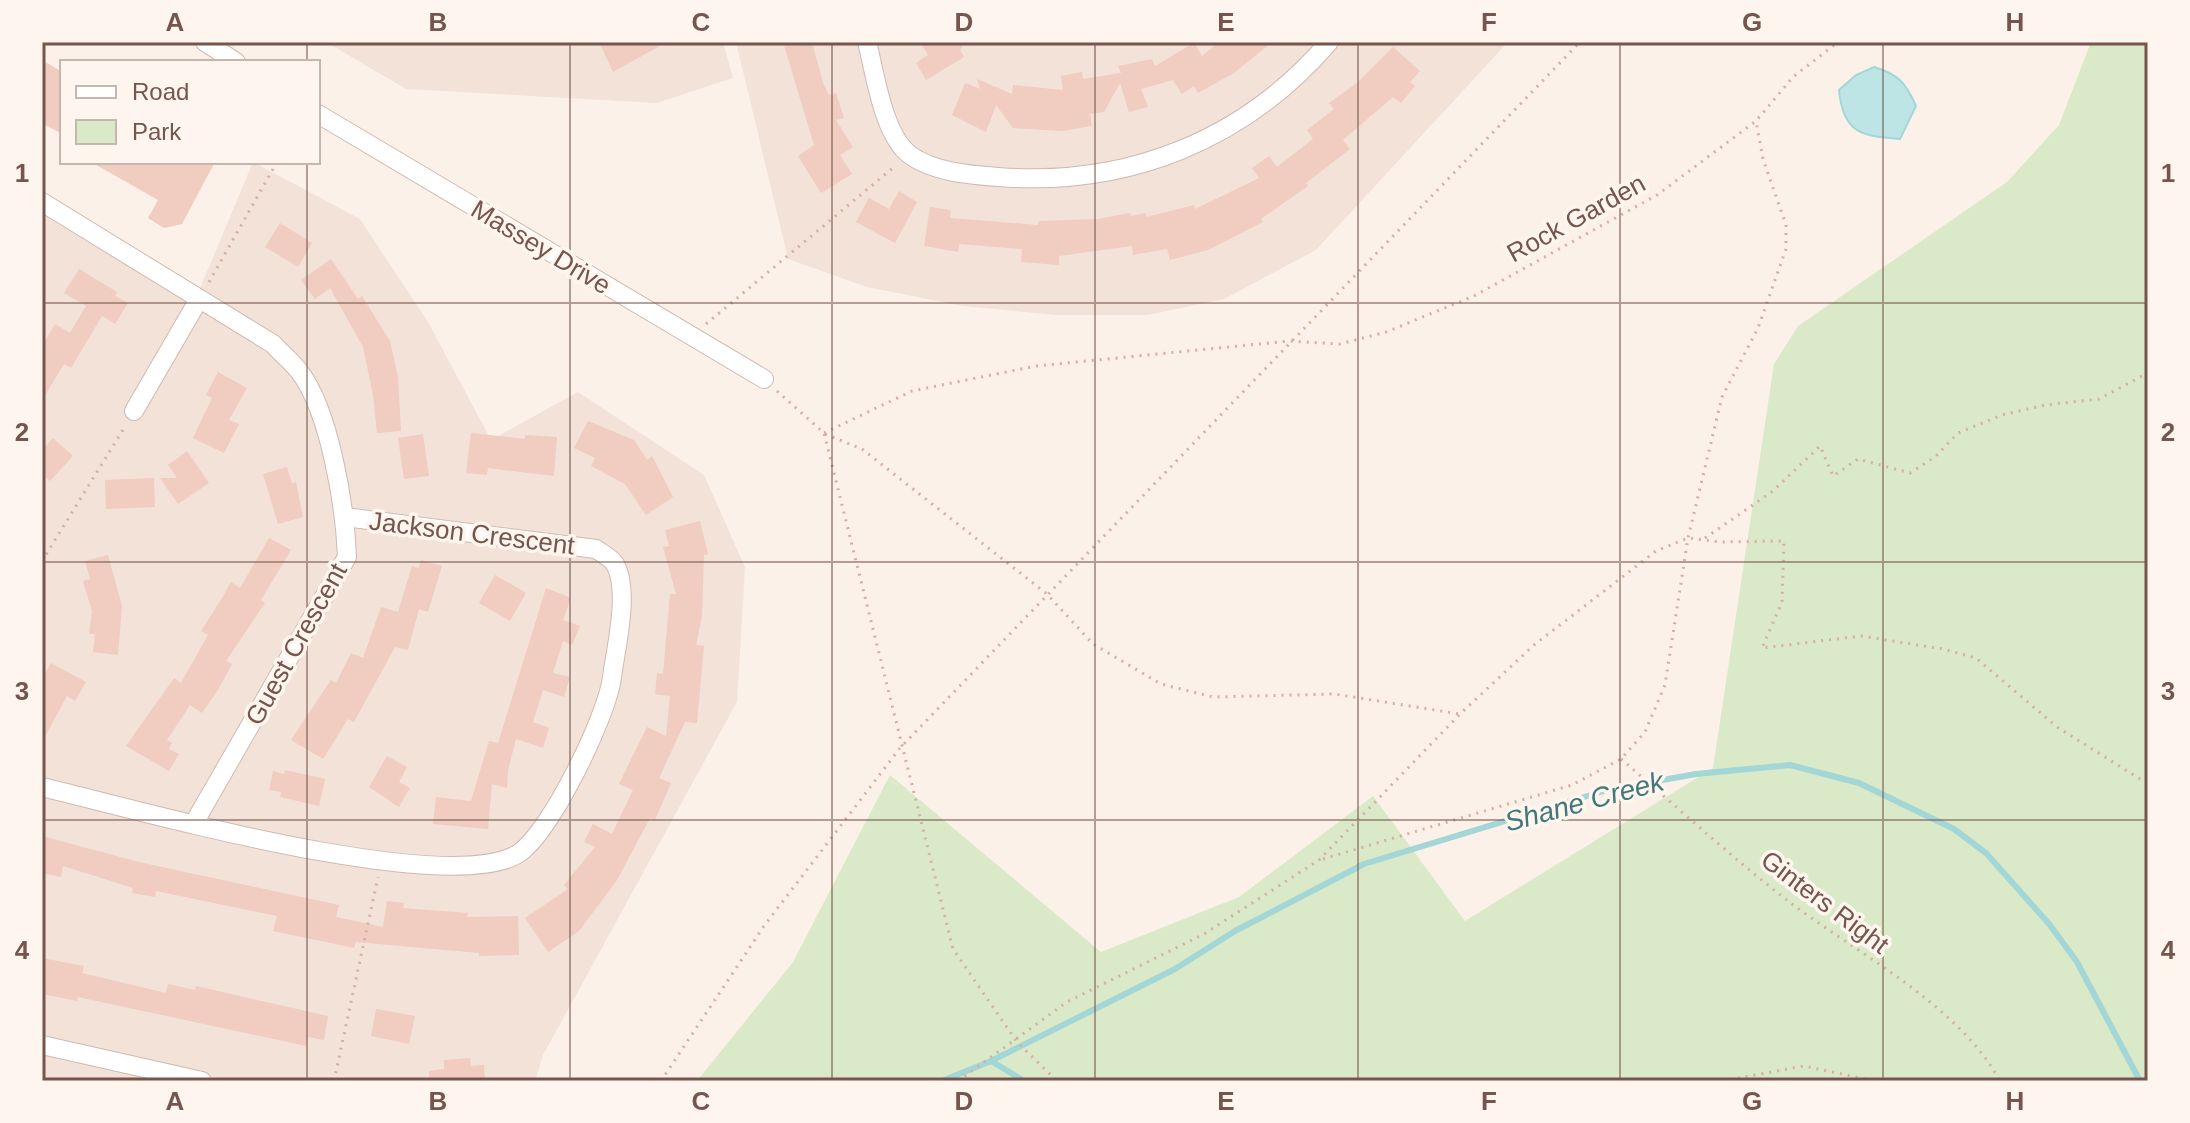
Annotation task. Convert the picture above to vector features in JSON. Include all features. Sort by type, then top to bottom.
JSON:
[{"type":"street","points":[[205,42],[233,60]]},
{"type":"street","points":[[867,42],[886,120],[909,154],[960,174],[1041,181],[1141,166],[1218,136],[1301,75],[1329,42]]},
{"type":"street","name":"Massey Drive","points":[[320,115],[764,379]]},
{"type":"street","name":"Guest Crescent","points":[[42,202],[273,344],[299,372],[319,407],[345,517],[347,557],[194,823]]},
{"type":"street","points":[[134,411],[199,299]]},
{"type":"street","name":"Jackson Crescent","points":[[194,823],[340,856],[445,867],[490,864],[518,854],[535,837],[589,749],[610,698],[623,583],[614,561],[596,549],[345,517]]},
{"type":"street","points":[[42,787],[194,823]]},
{"type":"street","points":[[42,1045],[202,1081]]},
{"type":"path","points":[[661,1081],[764,926],[900,748],[1580,42]]},
{"type":"path","name":"Rock Garden","points":[[824,433],[912,391],[1005,372],[1289,341],[1340,344],[1386,332],[1474,296],[1657,195],[1756,121],[1793,77],[1837,42]]},
{"type":"path","points":[[1319,860],[1572,785],[1621,759],[1645,732],[1665,685],[1688,538],[1722,397],[1758,328],[1786,249],[1786,225],[1763,159],[1756,121]]},
{"type":"path","points":[[691,336],[909,154]]},
{"type":"path","points":[[199,299],[276,164]]},
{"type":"path","points":[[1703,540],[1773,491],[1820,446],[1833,476],[1858,459],[1910,473],[1935,457],[1958,433],[2002,415],[2045,405],[2099,399],[2148,373]]},
{"type":"path","points":[[764,379],[824,433],[862,449],[1047,594],[1093,644],[1161,684],[1213,697],[1334,694],[1460,714]]},
{"type":"path","points":[[42,561],[134,411]]},
{"type":"path","points":[[824,433],[900,748],[953,949],[1015,1039],[1057,1081]]},
{"type":"path","points":[[958,1081],[1067,1002],[1204,934],[1319,860],[1460,714],[1534,645],[1656,551],[1688,538],[1784,541],[1782,602],[1762,648],[1861,636],[1943,649],[1976,658],[2057,727],[2148,784]]},
{"type":"path","name":"Ginters Right","points":[[1621,759],[1788,901],[1863,953],[1951,1022],[2000,1081]]},
{"type":"path","points":[[334,1081],[382,860]]},
{"type":"path","points":[[1722,1081],[1804,1066],[1875,1081]]},
{"type":"shaded area","points":[[326,42],[723,42],[733,78],[657,103],[406,89]]},
{"type":"shaded area","points":[[736,42],[1508,42],[1316,250],[1224,299],[1148,315],[1056,315],[963,306],[867,287],[788,259]]},
{"type":"shaded area","points":[[252,164],[257,164],[360,219],[428,322],[491,440],[578,392],[704,475],[745,567],[737,702],[543,1055],[535,1081],[42,1081],[42,206],[193,305]]},
{"type":"green space","points":[[2091,42],[2148,42],[2148,1081],[697,1081],[793,962],[890,775],[1101,952],[1239,897],[1373,796],[1465,921],[1713,768],[1774,364],[1798,326],[2007,182],[2059,125]]},
{"type":"water","points":[[1874,67],[1900,80],[1916,106],[1900,139],[1857,130],[1850,124],[1841,105],[1839,90],[1856,75]]},
{"type":"building","points":[[599,42],[667,42],[613,72]]},
{"type":"building","points":[[783,42],[812,42],[823,83],[829,95],[836,93],[844,118],[836,120],[853,147],[840,155],[852,174],[821,193],[798,156],[814,145]]},
{"type":"building","points":[[920,42],[964,42],[960,50],[964,57],[926,80],[916,63],[928,55]]},
{"type":"building","points":[[1219,42],[1272,42],[1234,73],[1198,93],[1194,86],[1182,94],[1173,80],[1141,89],[1148,107],[1129,112],[1120,83],[1104,112],[1090,114],[1092,126],[1062,131],[1013,128],[996,105],[986,132],[952,115],[965,83],[980,89],[977,79],[1012,94],[1013,85],[1063,90],[1061,76],[1082,72],[1083,79],[1121,73],[1118,66],[1152,59],[1155,66],[1194,43],[1202,56]]},
{"type":"building","points":[[1393,47],[1420,71],[1410,82],[1415,86],[1401,103],[1393,97],[1343,140],[1350,149],[1306,183],[1308,186],[1261,219],[1263,222],[1208,250],[1170,260],[1167,249],[1133,255],[1132,246],[1059,256],[1059,265],[1021,262],[1022,249],[959,244],[958,252],[924,246],[930,207],[951,210],[950,218],[1038,225],[1039,221],[1098,219],[1130,213],[1131,216],[1146,213],[1146,217],[1194,205],[1195,209],[1259,178],[1252,168],[1269,156],[1277,167],[1313,139],[1307,130],[1334,109],[1329,103],[1357,83]]},
{"type":"building","points":[[42,60],[60,71],[60,133],[42,123]]},
{"type":"building","points":[[95,164],[214,164],[182,224],[164,228],[148,218],[158,200]]},
{"type":"building","points":[[899,191],[917,202],[895,243],[856,222],[869,198],[889,209]]},
{"type":"building","points":[[280,223],[312,243],[298,267],[265,247]]},
{"type":"building","points":[[331,259],[358,299],[362,296],[390,341],[398,377],[401,431],[377,433],[363,347],[330,288],[315,299],[301,280]]},
{"type":"building","points":[[79,269],[117,292],[115,296],[128,303],[115,324],[102,316],[71,368],[64,364],[42,400],[42,346],[55,324],[70,333],[86,306],[64,293]]},
{"type":"building","points":[[218,372],[247,388],[229,420],[239,424],[224,453],[193,438],[212,398],[206,395]]},
{"type":"building","points":[[588,421],[634,440],[647,460],[652,456],[673,497],[646,515],[625,484],[591,466],[595,458],[574,448]]},
{"type":"building","points":[[471,433],[525,439],[525,435],[557,437],[554,476],[488,468],[487,475],[466,473]]},
{"type":"building","points":[[423,434],[429,476],[404,479],[398,438]]},
{"type":"building","points":[[53,438],[73,456],[50,481],[42,474],[42,450]]},
{"type":"building","points":[[187,451],[209,483],[178,504],[160,478],[177,478],[168,465]]},
{"type":"building","points":[[287,467],[292,484],[296,482],[303,517],[278,524],[263,474]]},
{"type":"building","points":[[154,478],[155,507],[106,509],[105,480]]},
{"type":"building","points":[[700,521],[708,554],[704,555],[702,616],[696,645],[704,646],[697,723],[685,722],[659,778],[671,783],[655,820],[650,818],[617,880],[579,931],[548,952],[525,918],[568,889],[564,885],[595,847],[584,842],[593,824],[612,834],[633,790],[619,784],[647,727],[666,736],[670,696],[655,694],[657,673],[663,674],[670,594],[676,594],[663,547],[669,546],[665,530]]},
{"type":"building","points":[[269,538],[291,550],[261,600],[265,603],[226,661],[232,664],[218,690],[202,713],[190,705],[167,740],[172,743],[169,749],[179,754],[169,771],[126,746],[174,678],[181,683],[208,635],[201,631],[231,582],[240,588]]},
{"type":"building","points":[[108,555],[122,606],[118,655],[93,652],[95,634],[89,634],[92,611],[83,581],[90,579],[85,561]]},
{"type":"building","points":[[421,560],[442,566],[428,612],[419,609],[408,650],[395,647],[354,722],[348,719],[323,759],[291,740],[331,680],[336,683],[351,653],[363,658],[381,607],[398,612],[412,566],[419,568]]},
{"type":"building","points":[[495,575],[526,593],[510,621],[479,603]]},
{"type":"building","points":[[546,588],[571,598],[563,620],[580,626],[572,645],[563,641],[553,673],[570,677],[564,697],[543,690],[533,722],[549,728],[543,748],[516,739],[507,788],[492,784],[488,829],[433,824],[436,797],[471,801],[489,741],[498,743]]},
{"type":"building","points":[[51,663],[86,682],[75,701],[67,696],[42,742],[42,679]]},
{"type":"building","points":[[387,756],[407,767],[399,782],[410,788],[399,807],[369,787]]},
{"type":"building","points":[[285,770],[325,779],[319,806],[280,797],[281,792],[269,790],[273,771],[284,774]]},
{"type":"building","points":[[42,836],[139,862],[339,905],[336,917],[383,927],[387,901],[404,903],[403,908],[468,913],[467,917],[518,916],[519,955],[479,956],[479,953],[356,942],[354,948],[273,931],[277,916],[156,891],[155,897],[132,893],[133,888],[63,866],[61,877],[42,873]]},
{"type":"building","points":[[42,958],[84,966],[82,973],[166,993],[168,984],[195,990],[196,986],[328,1016],[324,1040],[308,1037],[306,1046],[78,997],[77,1001],[42,994]]},
{"type":"building","points":[[376,1009],[415,1016],[409,1044],[371,1036]]},
{"type":"building","points":[[470,1058],[471,1066],[484,1065],[485,1081],[429,1081],[429,1071],[444,1069],[444,1060]]},
{"type":"waterway","name":"Shane Creek","points":[[942,1081],[991,1061],[1175,969],[1235,931],[1364,864],[1607,790],[1696,774],[1790,765],[1859,783],[1954,829],[1986,853],[2050,925],[2077,962],[2140,1081]]},
{"type":"waterway","points":[[991,1061],[1024,1081]]}]
